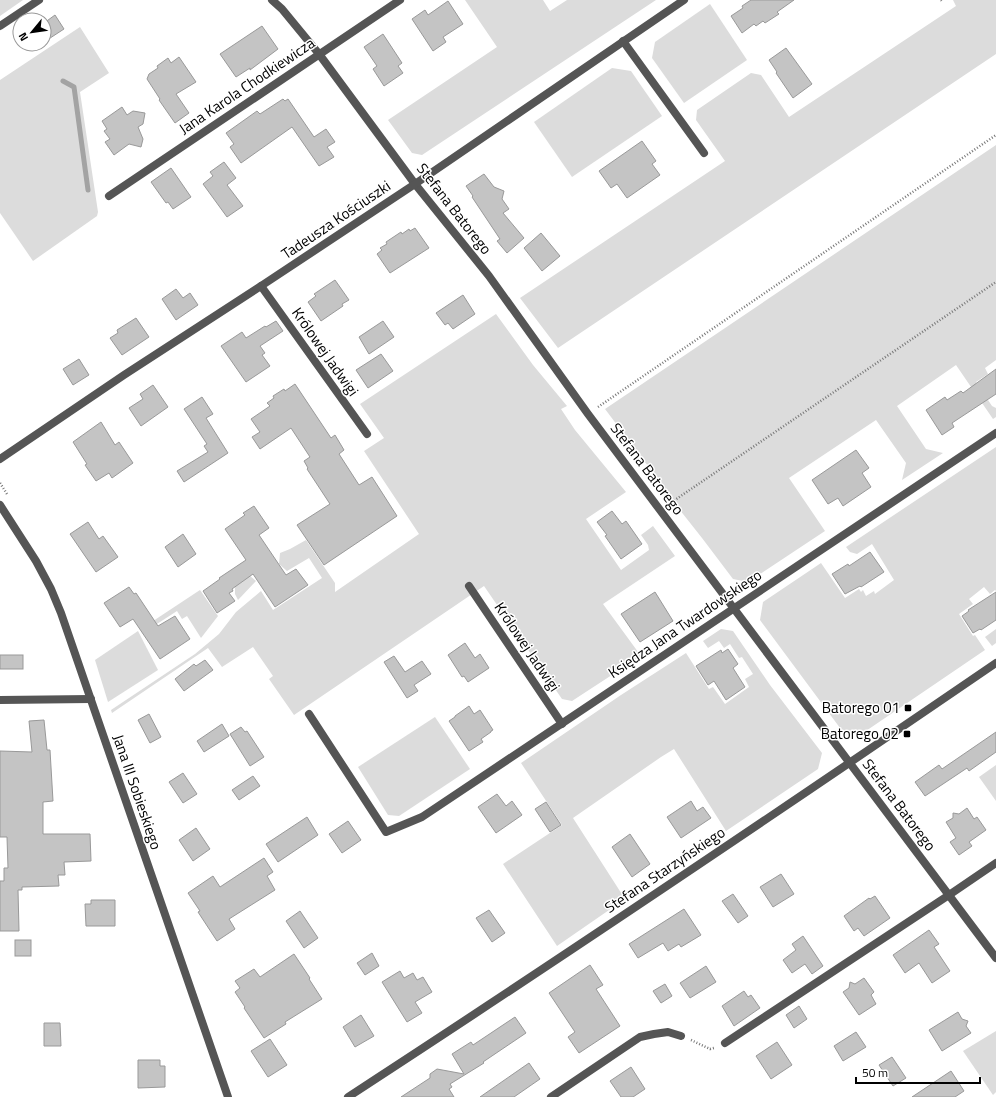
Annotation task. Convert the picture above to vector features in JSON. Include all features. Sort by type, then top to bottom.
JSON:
[{"type":"street","points":[[0,26],[39,0]]},
{"type":"street","name":"Stefana Batorego","points":[[272,0],[282,9],[319,54],[415,184],[489,276],[588,414],[996,958]]},
{"type":"street","name":"Jana Karola Chodkiewicza","points":[[109,196],[400,0]]},
{"type":"street","name":"Tadeusza Kościuszki","points":[[0,459],[124,375],[262,286],[415,184],[684,0]]},
{"type":"street","points":[[623,41],[704,153]]},
{"type":"street","name":"Królowej Jadwigi","points":[[262,286],[367,434]]},
{"type":"street","name":"Księdza Jana Twardowskiego","points":[[309,714],[386,832],[422,817],[996,433]]},
{"type":"street","name":"Jana III Sobieskiego","points":[[0,505],[36,561],[51,589],[61,613],[228,1097]]},
{"type":"street","name":"Królowej Jadwigi","points":[[469,586],[562,724]]},
{"type":"street","name":"Stefana Starzyńskiego","points":[[348,1097],[497,1000],[996,663]]},
{"type":"street","points":[[0,700],[91,699]]},
{"type":"street","points":[[725,1043],[996,863]]},
{"type":"street","points":[[551,1097],[640,1038],[668,1032],[681,1036]]},
{"type":"path","points":[[588,414],[996,135]]},
{"type":"path","points":[[660,510],[996,282]]},
{"type":"path","points":[[681,1036],[710,1048],[716,1048],[725,1043]]},
{"type":"shaded area","points":[[0,0],[23,0],[0,16]]},
{"type":"shaded area","points":[[465,0],[543,0],[550,11],[567,0],[656,0],[422,155],[412,153],[388,120],[497,47]]},
{"type":"shaded area","points":[[953,0],[996,0],[996,54],[558,348],[520,298],[725,161],[696,120],[697,110],[751,73],[761,75],[789,117],[956,6]]},
{"type":"shaded area","points":[[710,4],[747,60],[684,103],[652,58],[655,42]]},
{"type":"shaded area","points":[[80,27],[109,73],[80,92],[98,212],[97,216],[33,261],[0,213],[0,80],[42,52],[52,52],[52,46]]},
{"type":"shaded area","points":[[612,68],[631,71],[662,116],[572,177],[534,122]]},
{"type":"shaded area","points":[[996,145],[996,360],[985,368],[988,374],[976,382],[992,406],[996,408],[996,417],[993,419],[956,365],[897,406],[926,449],[943,453],[902,480],[906,463],[876,420],[789,478],[825,531],[748,582],[733,579],[668,495],[605,409]]},
{"type":"shaded area","points":[[496,314],[533,365],[567,406],[561,409],[575,430],[626,492],[586,519],[621,570],[649,550],[648,545],[641,535],[653,526],[675,556],[603,604],[641,656],[572,701],[562,699],[484,586],[294,715],[269,679],[273,676],[253,647],[222,667],[208,648],[112,713],[111,710],[195,654],[219,634],[236,612],[261,591],[273,610],[322,578],[309,558],[287,571],[279,564],[280,553],[306,540],[335,583],[335,592],[419,534],[364,451],[384,438],[360,404]]},
{"type":"shaded area","points":[[996,447],[996,591],[995,590],[990,594],[984,587],[969,599],[973,604],[959,614],[973,636],[975,635],[985,650],[860,735],[843,732],[760,620],[763,602],[821,563],[845,598],[859,589],[861,592],[863,590],[866,596],[874,591],[875,594],[894,580],[872,544],[857,554],[850,552],[846,547]]},
{"type":"shaded area","points":[[249,575],[256,581],[238,600],[235,594],[235,585]]},
{"type":"shaded area","points":[[200,590],[218,616],[201,638],[187,616],[182,619],[177,611],[143,633],[141,629]]},
{"type":"shaded area","points":[[721,629],[733,631],[770,685],[822,753],[818,769],[726,831],[674,749],[661,757],[573,818],[625,899],[557,946],[503,864],[562,825],[521,763],[686,653],[709,689],[713,687],[725,704],[749,687],[745,679],[753,674],[742,657],[739,658],[730,644],[724,648],[719,641],[708,648],[703,641]]},
{"type":"shaded area","points":[[996,629],[996,643],[992,646],[985,637]]},
{"type":"shaded area","points":[[138,631],[158,670],[108,702],[95,660]]},
{"type":"shaded area","points":[[435,717],[470,769],[399,816],[388,815],[358,767]]},
{"type":"shaded area","points":[[996,765],[996,801],[979,777]]},
{"type":"shaded area","points":[[996,1031],[996,1092],[993,1095],[963,1051]]},
{"type":"building","points":[[751,0],[794,0],[777,12],[779,14],[765,23],[763,21],[756,26],[754,24],[742,33],[731,16],[743,8],[742,6]]},
{"type":"building","points":[[448,1],[463,24],[443,37],[446,42],[433,51],[412,19],[425,10],[428,15]]},
{"type":"building","points":[[55,15],[64,29],[52,37],[52,17]]},
{"type":"building","points":[[262,26],[278,49],[250,70],[250,68],[236,77],[220,54]]},
{"type":"building","points":[[383,34],[402,63],[398,66],[403,73],[384,86],[373,69],[377,66],[364,47]]},
{"type":"building","points":[[786,48],[812,84],[793,98],[769,60]]},
{"type":"building","points":[[179,57],[196,82],[176,94],[189,113],[175,123],[147,79],[149,74],[158,68],[157,66],[168,58],[171,63]]},
{"type":"building","points":[[283,99],[285,101],[288,99],[314,137],[326,129],[335,142],[327,147],[334,157],[319,166],[292,127],[241,163],[230,147],[234,144],[226,133],[257,111],[260,114]]},
{"type":"building","points":[[122,107],[127,115],[133,111],[145,113],[143,124],[138,127],[143,139],[141,147],[129,144],[114,155],[105,142],[110,139],[104,131],[107,129],[102,121]]},
{"type":"building","points":[[642,141],[656,161],[652,164],[660,175],[627,198],[617,184],[611,188],[599,171]]},
{"type":"building","points":[[224,162],[236,178],[227,185],[243,206],[227,217],[203,184],[213,176],[210,172]]},
{"type":"building","points":[[171,168],[191,197],[173,209],[168,202],[166,203],[151,182]]},
{"type":"building","points":[[484,174],[494,187],[504,191],[502,199],[509,209],[503,213],[524,238],[507,253],[497,241],[500,239],[466,186]]},
{"type":"building","points":[[415,228],[429,248],[390,273],[377,254],[382,250],[380,248],[401,232],[402,234],[409,229],[410,231]]},
{"type":"building","points":[[541,233],[560,256],[542,271],[524,248]]},
{"type":"building","points":[[335,280],[349,300],[321,321],[308,302],[316,296],[314,294]]},
{"type":"building","points":[[176,289],[183,298],[190,293],[198,305],[176,320],[162,299]]},
{"type":"building","points":[[463,295],[475,314],[453,329],[448,323],[445,325],[436,313]]},
{"type":"building","points":[[136,318],[149,337],[122,355],[110,338],[118,333],[117,330]]},
{"type":"building","points":[[276,321],[283,331],[260,346],[265,353],[262,355],[270,366],[246,382],[221,346],[242,332],[246,338]]},
{"type":"building","points":[[383,321],[394,337],[369,354],[359,337]]},
{"type":"building","points":[[381,354],[393,371],[368,388],[356,370]]},
{"type":"building","points":[[79,359],[89,375],[73,385],[63,369]]},
{"type":"building","points":[[996,369],[996,394],[952,423],[954,427],[942,435],[926,410],[945,397],[947,400],[961,391],[963,393]]},
{"type":"building","points":[[295,384],[331,438],[335,435],[344,450],[339,454],[359,485],[372,477],[397,516],[324,565],[297,525],[330,504],[307,469],[308,468],[304,461],[310,457],[291,428],[260,449],[252,437],[260,432],[251,419],[270,406],[267,403],[274,398],[273,396],[284,389],[285,391]]},
{"type":"building","points":[[153,385],[168,407],[141,426],[129,408],[143,399],[140,394]]},
{"type":"building","points":[[202,397],[213,414],[206,418],[228,453],[184,482],[177,471],[208,452],[204,446],[207,444],[184,409]]},
{"type":"building","points":[[101,422],[115,445],[119,442],[133,463],[112,478],[109,473],[96,481],[85,465],[87,464],[73,442]]},
{"type":"building","points":[[856,450],[869,468],[862,473],[871,487],[843,506],[838,498],[828,504],[812,480]]},
{"type":"building","points":[[254,506],[269,528],[259,535],[286,575],[296,569],[308,585],[275,607],[253,574],[232,589],[233,591],[229,593],[235,601],[217,613],[203,591],[246,560],[225,529],[245,515],[243,513]]},
{"type":"building","points":[[612,511],[622,524],[626,521],[642,544],[621,559],[605,536],[607,535],[597,522]]},
{"type":"building","points":[[88,522],[99,539],[103,536],[118,557],[96,572],[70,534]]},
{"type":"building","points":[[183,534],[196,554],[178,567],[165,547]]},
{"type":"building","points":[[870,552],[884,572],[861,587],[860,586],[845,594],[832,574],[848,564],[849,566]]},
{"type":"building","points":[[129,587],[134,594],[136,593],[158,626],[175,616],[190,639],[160,659],[133,619],[120,627],[104,603]]},
{"type":"building","points":[[655,592],[673,621],[640,642],[621,614]]},
{"type":"building","points":[[996,592],[996,620],[981,630],[980,629],[973,633],[962,616],[969,611],[968,610]]},
{"type":"building","points":[[465,643],[475,658],[480,654],[489,668],[468,682],[464,676],[462,677],[448,655]]},
{"type":"building","points":[[728,649],[738,664],[733,668],[745,687],[726,700],[714,681],[708,685],[696,666],[721,650],[722,653]]},
{"type":"building","points":[[0,655],[23,655],[23,669],[0,669]]},
{"type":"building","points":[[394,656],[405,672],[422,661],[431,674],[414,685],[418,691],[407,698],[384,662]]},
{"type":"building","points":[[205,660],[213,670],[184,691],[175,679],[194,664],[196,666]]},
{"type":"building","points":[[469,706],[474,714],[480,710],[493,730],[481,739],[483,742],[469,751],[449,721]]},
{"type":"building","points":[[149,714],[161,737],[150,743],[138,720]]},
{"type":"building","points":[[44,720],[47,750],[50,750],[53,801],[43,802],[43,834],[90,834],[91,861],[64,862],[65,875],[58,875],[59,886],[22,887],[22,890],[18,890],[19,931],[0,931],[0,881],[4,881],[4,868],[8,868],[7,837],[0,837],[0,751],[32,752],[29,721]]},
{"type":"building","points":[[222,724],[229,736],[204,752],[197,741]]},
{"type":"building","points":[[241,727],[245,732],[247,731],[264,757],[250,766],[230,734]]},
{"type":"building","points":[[996,732],[996,752],[969,771],[967,768],[925,796],[915,782],[939,765],[942,769]]},
{"type":"building","points":[[183,773],[197,794],[183,803],[169,782]]},
{"type":"building","points":[[253,776],[260,786],[239,800],[232,790]]},
{"type":"building","points":[[497,794],[506,806],[512,801],[522,815],[496,833],[478,807]]},
{"type":"building","points":[[691,801],[697,811],[703,807],[711,818],[681,838],[667,817]]},
{"type":"building","points":[[546,802],[561,825],[550,832],[535,809]]},
{"type":"building","points":[[967,808],[974,819],[977,817],[986,830],[969,842],[972,846],[959,855],[950,842],[956,838],[946,822],[953,818],[953,813],[959,814]]},
{"type":"building","points":[[307,817],[318,835],[278,862],[266,844]]},
{"type":"building","points":[[348,821],[361,840],[342,853],[329,834]]},
{"type":"building","points":[[196,828],[210,849],[193,861],[179,840]]},
{"type":"building","points":[[630,834],[650,864],[632,877],[612,847]]},
{"type":"building","points":[[264,858],[273,872],[267,876],[275,890],[229,919],[235,929],[217,941],[198,912],[200,911],[188,893],[213,876],[220,887]]},
{"type":"building","points":[[781,874],[794,894],[773,907],[760,887]]},
{"type":"building","points":[[733,894],[748,916],[738,923],[722,901]]},
{"type":"building","points":[[875,896],[890,918],[864,936],[858,928],[854,931],[844,916],[869,898],[870,899]]},
{"type":"building","points":[[91,900],[115,900],[115,926],[86,926],[85,904],[91,904]]},
{"type":"building","points":[[684,909],[701,935],[681,947],[679,944],[668,951],[663,943],[638,958],[629,944]]},
{"type":"building","points":[[489,910],[505,933],[492,942],[476,918]]},
{"type":"building","points":[[300,911],[318,938],[304,948],[286,921]]},
{"type":"building","points":[[929,930],[939,944],[934,947],[950,971],[932,983],[919,963],[905,973],[893,955]]},
{"type":"building","points":[[803,936],[823,966],[812,974],[805,964],[792,973],[783,960],[796,950],[792,944]]},
{"type":"building","points":[[15,940],[31,940],[31,956],[15,956]]},
{"type":"building","points":[[372,953],[379,966],[365,975],[357,963]]},
{"type":"building","points":[[294,954],[322,999],[285,1022],[286,1024],[264,1038],[235,992],[240,988],[235,981],[254,969],[260,977]]},
{"type":"building","points":[[590,965],[603,985],[596,989],[620,1026],[579,1053],[568,1037],[575,1032],[549,993]]},
{"type":"building","points":[[706,966],[716,982],[690,998],[680,983]]},
{"type":"building","points":[[400,971],[404,978],[413,973],[417,980],[423,977],[432,992],[415,1002],[422,1013],[407,1022],[382,982]]},
{"type":"building","points":[[864,978],[874,992],[871,995],[876,1004],[859,1015],[843,992],[849,988],[850,982],[855,984]]},
{"type":"building","points":[[665,984],[672,996],[661,1003],[653,991]]},
{"type":"building","points":[[744,991],[748,997],[751,995],[760,1008],[734,1026],[722,1006]]},
{"type":"building","points":[[799,1006],[807,1019],[794,1028],[786,1015]]},
{"type":"building","points":[[958,1012],[962,1019],[968,1021],[966,1026],[971,1033],[942,1051],[929,1030]]},
{"type":"building","points":[[361,1015],[374,1036],[355,1047],[343,1027]]},
{"type":"building","points":[[515,1017],[526,1033],[483,1062],[484,1063],[450,1084],[452,1087],[449,1089],[454,1097],[401,1097],[430,1078],[430,1074],[437,1069],[464,1074],[452,1054],[471,1042],[473,1045]]},
{"type":"building","points":[[44,1023],[60,1023],[61,1046],[44,1046]]},
{"type":"building","points":[[856,1032],[866,1047],[843,1061],[834,1046]]},
{"type":"building","points":[[270,1039],[287,1065],[268,1077],[251,1051]]},
{"type":"building","points":[[777,1042],[792,1065],[771,1079],[756,1056]]},
{"type":"building","points":[[892,1057],[906,1078],[893,1086],[879,1065]]},
{"type":"building","points":[[138,1060],[160,1060],[160,1066],[165,1066],[165,1087],[138,1088]]},
{"type":"building","points":[[529,1063],[540,1079],[514,1097],[480,1097]]},
{"type":"building","points":[[631,1067],[645,1089],[633,1097],[621,1097],[610,1081]]},
{"type":"building","points":[[951,1071],[964,1091],[955,1097],[912,1097]]},
{"type":"waterway","points":[[63,81],[74,87],[88,190]]},
{"type":"place","name":"Batorego 01","points":[[908,708]]},
{"type":"place","name":"Batorego 02","points":[[907,734]]}]
